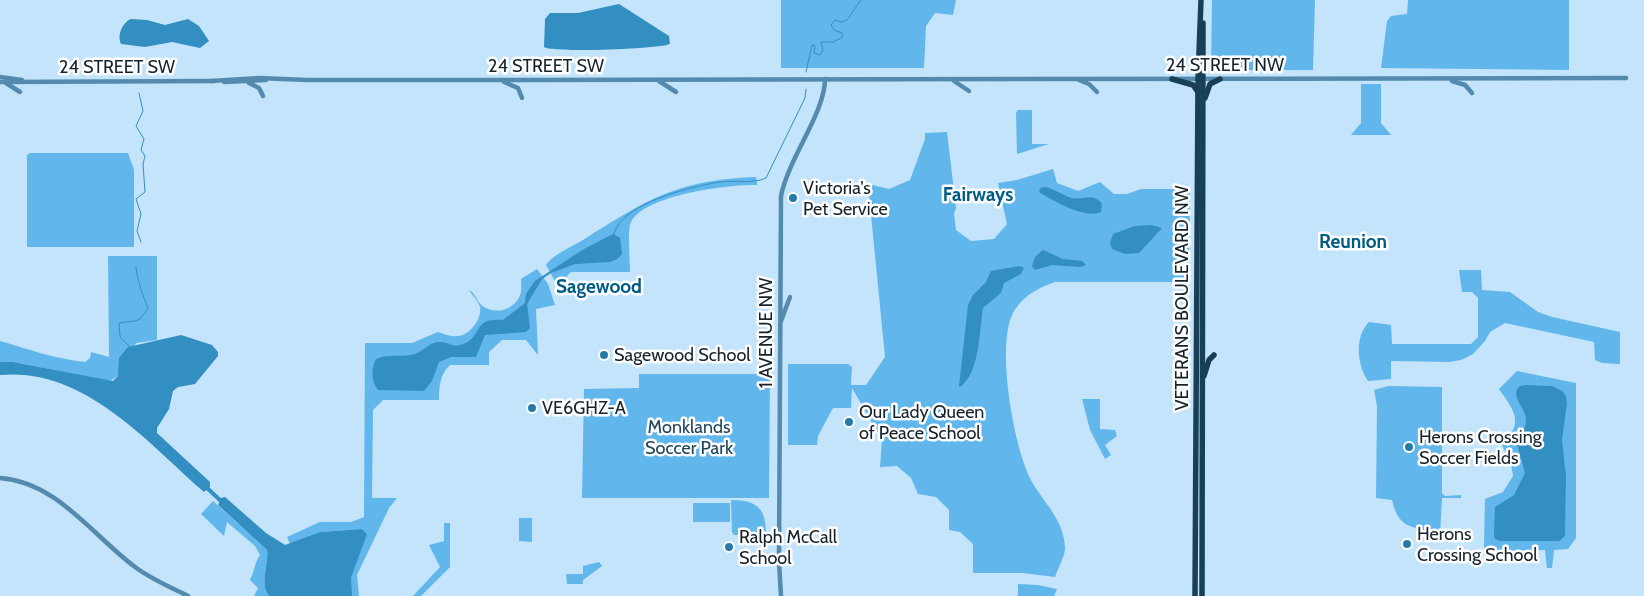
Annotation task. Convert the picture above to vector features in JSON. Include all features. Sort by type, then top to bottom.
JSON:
[{"type":"main road","name":"VETERANS BOULEVARD NW","points":[[1202,0],[1200,79],[1202,113],[1202,596]]},
{"type":"main road","points":[[1172,79],[1193,85],[1198,92]]},
{"type":"main road","name":"VETERANS BOULEVARD NW","points":[[1195,596],[1198,92],[1200,79]]},
{"type":"main road","points":[[1202,113],[1208,87],[1211,82],[1220,79]]},
{"type":"main road","points":[[1202,390],[1207,363],[1214,355]]},
{"type":"street","name":"24 STREET SW","points":[[0,78],[24,80],[211,81],[825,79]]},
{"type":"street","name":"24 STREET NW","points":[[825,79],[1626,78]]},
{"type":"street","name":"1 AVENUE NW","points":[[781,596],[779,562],[779,325],[781,196],[792,163],[823,95],[825,79]]},
{"type":"street","points":[[950,79],[969,91]]},
{"type":"street","points":[[1075,79],[1089,84],[1097,92]]},
{"type":"street","points":[[1439,79],[1462,83],[1472,93]]},
{"type":"street","name":"24 STREET SW","points":[[0,82],[24,80]]},
{"type":"street","name":"24 STREET SW","points":[[211,81],[245,82],[267,80]]},
{"type":"street","points":[[501,80],[518,88],[522,98]]},
{"type":"street","points":[[658,80],[676,92]]},
{"type":"street","points":[[0,82],[10,84],[20,92]]},
{"type":"street","points":[[245,82],[259,88],[263,96]]},
{"type":"street","points":[[779,325],[790,297]]},
{"type":"street","points":[[0,478],[20,480],[45,491],[136,568],[188,596]]},
{"type":"green space","points":[[781,0],[956,0],[953,15],[935,13],[926,26],[924,68],[781,68]]},
{"type":"green space","points":[[1212,0],[1315,0],[1313,70],[1211,70]]},
{"type":"green space","points":[[1408,0],[1569,0],[1569,70],[1381,68],[1387,21],[1391,16],[1407,14]]},
{"type":"green space","points":[[1361,84],[1381,84],[1381,123],[1391,135],[1351,135],[1361,123]]},
{"type":"green space","points":[[1018,110],[1032,110],[1032,144],[1049,144],[1017,154],[1016,113]]},
{"type":"green space","points":[[947,132],[956,208],[954,214],[956,230],[971,241],[994,239],[1007,224],[998,183],[1017,180],[1053,169],[1057,183],[1078,191],[1100,182],[1114,194],[1127,194],[1141,189],[1190,189],[1189,282],[1055,282],[1031,294],[1021,302],[1013,313],[1008,328],[1006,347],[1008,393],[1022,459],[1033,483],[1056,518],[1064,537],[1065,551],[1055,577],[1023,573],[973,573],[973,544],[960,532],[949,530],[949,510],[936,497],[918,494],[911,478],[897,466],[880,467],[882,440],[852,388],[851,408],[833,408],[818,436],[817,445],[788,445],[788,364],[848,364],[852,367],[851,385],[866,385],[885,357],[868,184],[889,189],[910,180],[925,139],[925,133]]},
{"type":"green space","points":[[30,153],[128,153],[134,170],[134,247],[27,247],[27,155]]},
{"type":"green space","points":[[756,177],[757,185],[708,189],[688,193],[669,198],[639,213],[631,222],[630,227],[630,272],[571,272],[567,276],[568,292],[561,292],[546,265],[563,251],[626,213],[664,194],[705,182]]},
{"type":"green space","points":[[108,256],[157,256],[157,340],[136,343],[118,376],[110,381],[19,363],[0,362],[0,341],[74,361],[85,362],[90,358],[91,352],[109,357]]},
{"type":"green space","points":[[537,269],[548,284],[555,305],[536,309],[538,355],[526,340],[502,340],[489,352],[489,365],[450,365],[444,372],[441,381],[439,400],[383,400],[373,410],[372,498],[397,498],[389,508],[357,575],[359,596],[348,596],[351,592],[351,578],[364,541],[362,529],[320,532],[290,544],[287,537],[320,522],[351,522],[364,517],[365,343],[412,343],[438,332],[450,336],[460,336],[472,328],[479,317],[480,307],[469,290],[484,307],[494,310],[505,309],[518,300],[521,291],[521,279]]},
{"type":"green space","points":[[1459,270],[1481,270],[1482,290],[1510,292],[1538,312],[1552,317],[1620,332],[1620,364],[1602,363],[1595,360],[1594,342],[1505,323],[1490,332],[1485,341],[1473,354],[1461,360],[1449,362],[1391,361],[1391,379],[1368,381],[1361,367],[1359,343],[1364,328],[1369,322],[1391,325],[1392,344],[1471,344],[1478,337],[1478,298],[1472,292],[1462,292]]},
{"type":"green space","points":[[1517,371],[1576,383],[1576,538],[1568,549],[1554,550],[1552,568],[1547,568],[1545,550],[1493,551],[1484,548],[1485,499],[1503,492],[1513,476],[1511,464],[1502,445],[1513,430],[1515,417],[1499,389]]},
{"type":"green space","name":"Monklands Soccer Park","points":[[639,374],[770,374],[769,498],[582,498],[584,389],[639,388]]},
{"type":"green space","name":"Herons Crossing Soccer Fields","points":[[1388,386],[1442,387],[1442,493],[1445,496],[1461,495],[1461,498],[1442,498],[1440,536],[1419,535],[1420,529],[1409,526],[1401,520],[1392,500],[1376,498],[1377,406],[1374,390]]},
{"type":"green space","points":[[1082,399],[1100,399],[1100,429],[1115,430],[1117,436],[1105,445],[1111,455],[1105,459],[1090,430]]},
{"type":"green space","points":[[731,500],[748,502],[759,508],[766,526],[766,535],[734,535],[732,532]]},
{"type":"green space","points":[[213,501],[267,550],[264,580],[269,596],[254,596],[258,588],[250,580],[260,555],[255,546],[227,522],[224,536],[201,514]]},
{"type":"green space","points":[[693,503],[730,503],[730,522],[693,522]]},
{"type":"green space","points":[[519,518],[532,518],[532,542],[519,541]]},
{"type":"green space","points":[[444,523],[450,523],[450,567],[421,596],[413,596],[440,567],[429,545],[444,541]]},
{"type":"green space","points":[[599,562],[602,566],[583,580],[583,584],[567,584],[566,574],[583,574],[583,566]]},
{"type":"green space","points":[[1018,584],[1038,585],[1057,589],[1054,596],[1018,596]]},
{"type":"shaded area","points":[[619,4],[669,36],[670,44],[606,50],[566,50],[544,47],[545,19],[550,13],[578,13]]},
{"type":"shaded area","points":[[131,19],[147,20],[165,25],[188,19],[199,26],[209,41],[200,48],[172,42],[145,47],[121,44],[121,30],[125,23]]},
{"type":"shaded area","points":[[1042,187],[1050,188],[1072,198],[1096,199],[1102,204],[1101,212],[1094,214],[1086,213],[1069,208],[1040,193],[1039,190]]},
{"type":"shaded area","points":[[1151,225],[1162,228],[1139,253],[1125,254],[1112,249],[1110,243],[1113,234],[1135,226]]},
{"type":"shaded area","points":[[613,234],[620,238],[622,254],[617,259],[610,262],[575,264],[551,273],[542,279],[527,304],[530,328],[526,332],[485,335],[476,357],[451,357],[439,362],[432,381],[424,391],[378,390],[374,383],[373,375],[376,359],[414,354],[438,342],[460,345],[467,342],[481,325],[493,320],[503,320],[525,303],[526,294],[535,281],[584,249]]},
{"type":"shaded area","points":[[1043,250],[1063,259],[1082,261],[1086,265],[1080,267],[1052,265],[1035,270],[1032,266],[1035,257]]},
{"type":"shaded area","points":[[1019,266],[1024,268],[1021,274],[1004,283],[1001,293],[983,308],[975,362],[967,381],[960,387],[968,305],[973,295],[986,282],[991,271]]},
{"type":"shaded area","points":[[181,335],[212,345],[218,352],[218,356],[195,384],[178,387],[173,391],[169,409],[157,428],[157,433],[210,482],[210,487],[204,492],[137,431],[86,395],[59,383],[31,376],[0,375],[0,362],[13,362],[113,381],[118,376],[119,358],[128,347]]},
{"type":"shaded area","points":[[1520,386],[1552,386],[1562,391],[1566,396],[1567,403],[1562,440],[1566,476],[1565,536],[1559,541],[1500,541],[1495,539],[1494,535],[1495,507],[1514,495],[1525,473],[1517,444],[1523,432],[1526,418],[1516,393]]},
{"type":"shaded area","points":[[225,497],[266,533],[285,545],[320,532],[362,529],[367,534],[351,578],[352,596],[269,596],[264,580],[267,550],[218,505],[221,498]]},
{"type":"waterway","points":[[806,72],[812,45],[815,46],[814,53],[820,55],[823,50],[821,42],[833,42],[843,37],[842,33],[834,30],[831,25],[835,20],[841,22],[847,20],[861,0]]},
{"type":"waterway","points":[[614,234],[619,223],[630,213],[643,205],[676,192],[726,181],[756,181],[766,178],[805,98],[806,89]]},
{"type":"waterway","points":[[139,93],[143,111],[136,126],[144,139],[141,150],[145,156],[143,164],[145,192],[136,199],[141,214],[137,231],[141,242]]},
{"type":"waterway","points":[[130,347],[120,337],[119,323],[139,319],[148,308],[142,294],[136,267]]},
{"type":"waterway","points":[[205,486],[222,502]]},
{"type":"place","name":"Victoria's Pet Service","points":[[793,198]]},
{"type":"place","name":"Sagewood School","points":[[604,355]]},
{"type":"place","name":"VE6GHZ-A","points":[[532,408]]},
{"type":"place","name":"Our Lady Queen of Peace School","points":[[849,422]]},
{"type":"place","name":"Herons Crossing Soccer Fields","points":[[1409,447]]},
{"type":"place","name":"Herons Crossing School","points":[[1407,544]]},
{"type":"place","name":"Ralph McCall School","points":[[729,547]]},
{"type":"district","name":"Fairways","points":[[978,194]]},
{"type":"district","name":"Reunion","points":[[1353,241]]},
{"type":"district","name":"Sagewood","points":[[599,286]]}]
